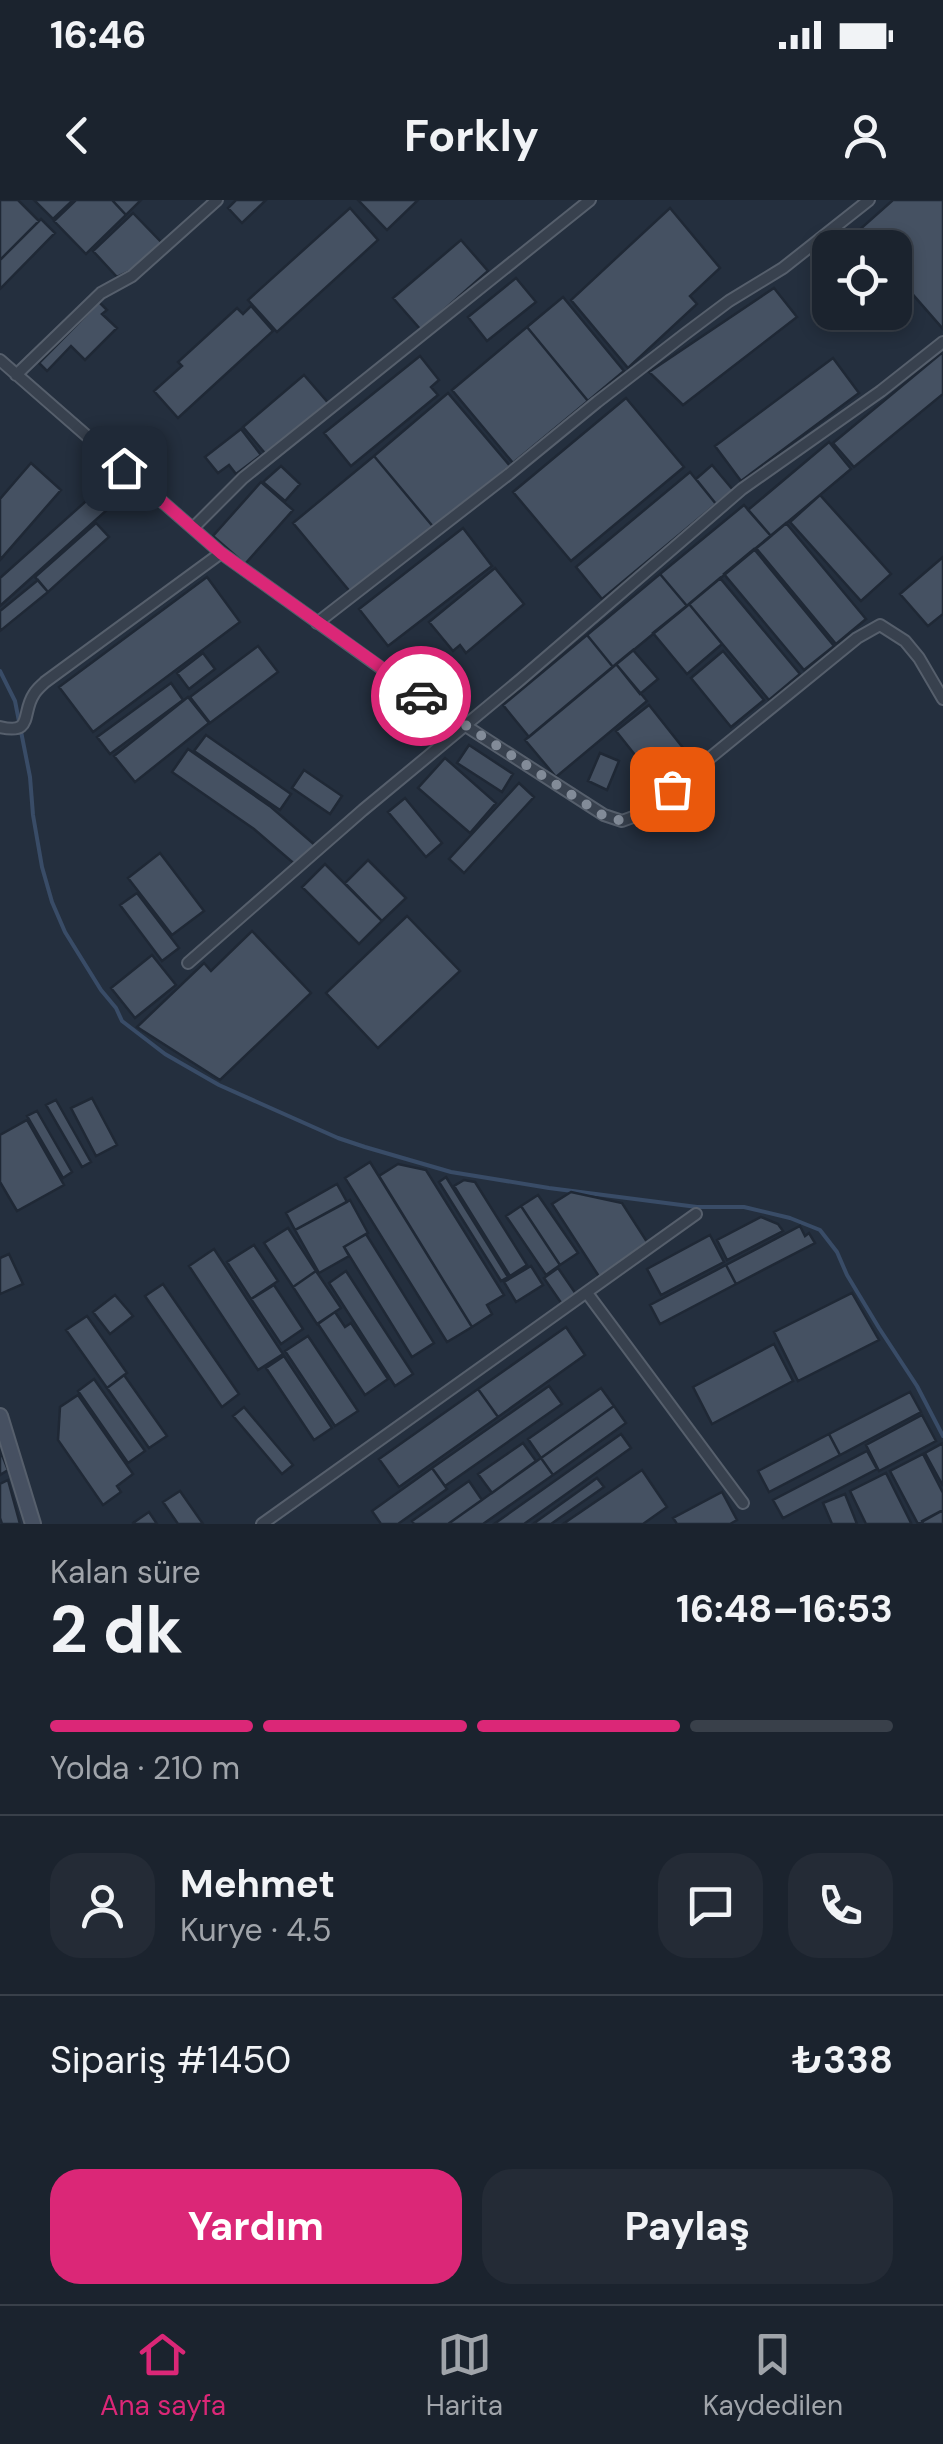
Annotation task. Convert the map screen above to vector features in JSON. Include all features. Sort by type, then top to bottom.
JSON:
[{"type":"street","points":[[16,375],[101,292],[132,276],[217,200]]},
{"type":"street","points":[[193,528],[244,478],[590,200]]},
{"type":"street","points":[[318,622],[670,345],[729,301],[783,268],[870,200]]},
{"type":"street","points":[[188,963],[742,489],[943,342]]},
{"type":"street","points":[[0,360],[221,553],[465,726],[604,816],[622,821],[641,814],[857,638],[880,625],[906,641],[943,699]]},
{"type":"street","points":[[11,728],[26,723],[33,694],[45,682],[221,553]]},
{"type":"street","points":[[262,1524],[696,1214]]},
{"type":"street","points":[[587,1292],[743,1503]]},
{"type":"street","points":[[0,1416],[33,1524]]},
{"type":"building","points":[[0,200],[18,200],[39,221],[0,260]]},
{"type":"building","points":[[34,200],[73,200],[53,219]]},
{"type":"building","points":[[76,200],[112,200],[126,215],[86,254],[54,221]]},
{"type":"building","points":[[112,200],[141,200],[126,215]]},
{"type":"building","points":[[236,200],[266,200],[242,223],[228,208]]},
{"type":"building","points":[[358,200],[418,200],[387,230]]},
{"type":"building","points":[[893,200],[943,200],[943,329],[912,293],[912,230],[859,230]]},
{"type":"building","points":[[350,208],[378,240],[277,332],[248,300]]},
{"type":"building","points":[[670,208],[720,268],[690,296],[697,304],[628,368],[571,300]]},
{"type":"building","points":[[133,213],[162,243],[134,269],[117,277],[93,251]]},
{"type":"building","points":[[41,219],[55,233],[0,289],[0,260]]},
{"type":"building","points":[[461,240],[488,271],[421,330],[393,298]]},
{"type":"building","points":[[516,278],[536,302],[487,341],[468,317]]},
{"type":"building","points":[[774,288],[797,317],[683,405],[649,372]]},
{"type":"building","points":[[563,297],[624,371],[588,401],[527,327]]},
{"type":"building","points":[[99,302],[107,310],[102,314],[117,328],[85,360],[71,346],[47,371],[39,363]]},
{"type":"building","points":[[251,306],[273,331],[178,418],[154,391],[182,366],[178,362],[237,308],[243,314]]},
{"type":"building","points":[[527,327],[588,401],[513,463],[452,390]]},
{"type":"building","points":[[943,352],[943,394],[854,467],[833,443]]},
{"type":"building","points":[[420,356],[439,380],[431,387],[438,395],[351,466],[324,433]]},
{"type":"building","points":[[833,358],[859,393],[741,481],[715,446]]},
{"type":"building","points":[[304,375],[330,405],[269,458],[243,427]]},
{"type":"building","points":[[448,393],[510,466],[435,529],[374,456]]},
{"type":"building","points":[[626,398],[684,467],[571,561],[513,492]]},
{"type":"building","points":[[241,429],[261,455],[236,474],[229,465],[218,473],[205,457]]},
{"type":"building","points":[[829,442],[851,469],[771,536],[748,510]]},
{"type":"building","points":[[374,456],[435,529],[352,594],[293,523]]},
{"type":"building","points":[[31,463],[61,490],[0,560],[0,499]]},
{"type":"building","points":[[712,465],[733,490],[716,504],[696,479]]},
{"type":"building","points":[[281,466],[300,484],[285,501],[263,482]]},
{"type":"building","points":[[690,472],[716,504],[602,599],[576,567]]},
{"type":"building","points":[[261,482],[293,510],[245,564],[213,536]]},
{"type":"building","points":[[94,494],[108,509],[0,606],[0,578]]},
{"type":"building","points":[[820,495],[891,574],[861,601],[790,522]]},
{"type":"building","points":[[744,505],[771,536],[687,606],[660,574]]},
{"type":"building","points":[[96,523],[109,537],[48,592],[35,577]]},
{"type":"building","points":[[786,523],[866,619],[836,644],[756,548]]},
{"type":"building","points":[[463,528],[492,566],[388,646],[359,609]]},
{"type":"building","points":[[754,549],[834,646],[804,670],[724,574]]},
{"type":"building","points":[[943,557],[943,614],[928,626],[900,594]]},
{"type":"building","points":[[495,568],[524,604],[466,653],[460,645],[453,651],[429,622]]},
{"type":"building","points":[[660,574],[687,606],[613,667],[587,635]]},
{"type":"building","points":[[207,577],[240,622],[93,732],[59,687]]},
{"type":"building","points":[[720,578],[800,674],[769,700],[689,604]]},
{"type":"building","points":[[38,580],[48,592],[0,631],[0,611]]},
{"type":"building","points":[[689,604],[722,644],[687,674],[653,633]]},
{"type":"building","points":[[587,635],[613,667],[529,737],[503,705]]},
{"type":"building","points":[[258,646],[278,672],[210,723],[190,697]]},
{"type":"building","points":[[633,650],[658,679],[640,694],[616,664]]},
{"type":"building","points":[[723,651],[764,700],[731,727],[691,678]]},
{"type":"building","points":[[203,653],[215,669],[189,689],[177,673]]},
{"type":"building","points":[[616,664],[647,701],[556,777],[525,740]]},
{"type":"building","points":[[171,683],[183,700],[110,754],[97,737]]},
{"type":"building","points":[[188,697],[209,723],[135,782],[114,756]]},
{"type":"building","points":[[649,705],[695,763],[662,789],[616,731]]},
{"type":"building","points":[[206,735],[291,794],[280,810],[194,751]]},
{"type":"building","points":[[469,745],[513,774],[502,792],[457,763]]},
{"type":"building","points":[[188,749],[271,807],[316,846],[298,867],[254,829],[172,772]]},
{"type":"building","points":[[600,753],[619,761],[607,790],[588,781]]},
{"type":"building","points":[[445,758],[496,803],[470,833],[418,788]]},
{"type":"building","points":[[304,770],[342,796],[330,814],[292,788]]},
{"type":"building","points":[[519,783],[534,797],[464,873],[449,859]]},
{"type":"building","points":[[405,798],[442,843],[426,857],[388,812]]},
{"type":"building","points":[[160,853],[204,911],[172,935],[128,878]]},
{"type":"building","points":[[368,860],[406,898],[382,921],[345,883]]},
{"type":"building","points":[[325,864],[382,921],[359,944],[302,887]]},
{"type":"building","points":[[137,893],[179,948],[162,961],[120,905]]},
{"type":"building","points":[[407,916],[460,971],[378,1048],[326,993]]},
{"type":"building","points":[[252,931],[311,993],[220,1080],[137,1027],[204,963],[211,971]]},
{"type":"building","points":[[152,955],[176,985],[135,1018],[111,988]]},
{"type":"building","points":[[92,1098],[117,1145],[96,1156],[71,1108]]},
{"type":"building","points":[[56,1100],[91,1162],[82,1167],[46,1105]]},
{"type":"building","points":[[37,1111],[72,1172],[63,1178],[27,1116]]},
{"type":"building","points":[[27,1120],[64,1185],[17,1211],[0,1182],[0,1135]]},
{"type":"building","points":[[370,1162],[472,1327],[447,1342],[345,1178]]},
{"type":"building","points":[[398,1164],[426,1170],[504,1295],[487,1305],[492,1314],[472,1327],[379,1176]]},
{"type":"building","points":[[446,1177],[508,1277],[501,1281],[439,1182]]},
{"type":"building","points":[[464,1180],[475,1182],[527,1265],[510,1276],[454,1186]]},
{"type":"building","points":[[337,1184],[347,1202],[295,1230],[286,1213]]},
{"type":"building","points":[[571,1192],[622,1203],[649,1245],[600,1278],[552,1204]]},
{"type":"building","points":[[538,1195],[578,1253],[560,1265],[521,1206]]},
{"type":"building","points":[[350,1200],[368,1233],[344,1247],[349,1256],[319,1273],[295,1230]]},
{"type":"building","points":[[521,1206],[560,1265],[546,1275],[506,1216]]},
{"type":"building","points":[[761,1217],[778,1224],[783,1231],[727,1260],[717,1240]]},
{"type":"building","points":[[800,1226],[815,1243],[736,1284],[726,1265]]},
{"type":"building","points":[[288,1228],[316,1271],[293,1287],[264,1243]]},
{"type":"building","points":[[366,1234],[434,1343],[412,1357],[344,1247]]},
{"type":"building","points":[[710,1235],[724,1262],[661,1295],[647,1269]]},
{"type":"building","points":[[254,1245],[278,1281],[251,1299],[227,1262]]},
{"type":"building","points":[[214,1249],[283,1354],[258,1370],[189,1266]]},
{"type":"building","points":[[9,1254],[23,1284],[0,1294],[0,1258]]},
{"type":"building","points":[[726,1265],[736,1284],[660,1324],[650,1305]]},
{"type":"building","points":[[531,1266],[543,1285],[516,1302],[504,1282]]},
{"type":"building","points":[[558,1268],[578,1297],[564,1307],[544,1278]]},
{"type":"building","points":[[316,1271],[341,1308],[317,1324],[293,1287]]},
{"type":"building","points":[[346,1271],[413,1374],[395,1386],[329,1283]]},
{"type":"building","points":[[163,1284],[239,1394],[222,1407],[145,1296]]},
{"type":"building","points":[[274,1285],[303,1329],[281,1344],[251,1299]]},
{"type":"building","points":[[852,1293],[879,1340],[798,1381],[774,1332]]},
{"type":"building","points":[[115,1295],[133,1316],[110,1334],[93,1312]]},
{"type":"building","points":[[335,1312],[345,1327],[351,1323],[388,1379],[365,1395],[318,1324]]},
{"type":"building","points":[[87,1316],[127,1373],[107,1388],[66,1330]]},
{"type":"building","points":[[566,1327],[585,1355],[498,1417],[478,1389]]},
{"type":"building","points":[[308,1336],[358,1411],[335,1426],[285,1351]]},
{"type":"building","points":[[774,1344],[793,1381],[712,1424],[693,1387]]},
{"type":"building","points":[[284,1356],[332,1428],[314,1440],[266,1368]]},
{"type":"building","points":[[124,1375],[167,1436],[149,1448],[107,1388]]},
{"type":"building","points":[[94,1379],[145,1451],[128,1463],[78,1391]]},
{"type":"building","points":[[549,1386],[562,1404],[445,1486],[432,1468]]},
{"type":"building","points":[[601,1388],[614,1406],[541,1458],[528,1439]]},
{"type":"building","points":[[478,1389],[498,1417],[399,1487],[379,1459]]},
{"type":"building","points":[[910,1392],[921,1412],[840,1455],[829,1434]]},
{"type":"building","points":[[78,1395],[133,1474],[117,1486],[121,1492],[103,1505],[58,1440],[60,1407]]},
{"type":"building","points":[[614,1406],[626,1423],[553,1475],[541,1458]]},
{"type":"building","points":[[244,1407],[293,1465],[282,1474],[233,1416]]},
{"type":"building","points":[[922,1415],[936,1441],[879,1471],[866,1445]]},
{"type":"building","points":[[621,1434],[631,1448],[524,1524],[494,1524]]},
{"type":"building","points":[[829,1434],[840,1455],[769,1492],[758,1471]]},
{"type":"building","points":[[523,1443],[536,1461],[492,1493],[478,1474]]},
{"type":"building","points":[[943,1443],[943,1486],[925,1453]]},
{"type":"building","points":[[0,1450],[8,1470],[0,1475]]},
{"type":"building","points":[[867,1451],[877,1469],[783,1518],[773,1500]]},
{"type":"building","points":[[923,1454],[943,1493],[943,1510],[918,1524],[890,1471]]},
{"type":"building","points":[[541,1458],[553,1475],[483,1524],[448,1524]]},
{"type":"building","points":[[432,1468],[447,1489],[398,1524],[381,1524],[372,1511]]},
{"type":"building","points":[[642,1470],[667,1507],[643,1524],[563,1524]]},
{"type":"building","points":[[886,1473],[909,1524],[866,1524],[850,1491]]},
{"type":"building","points":[[597,1478],[604,1487],[551,1524],[533,1524]]},
{"type":"building","points":[[8,1480],[20,1524],[2,1524],[0,1518],[0,1484]]},
{"type":"building","points":[[469,1481],[482,1500],[448,1524],[414,1524],[412,1521]]},
{"type":"building","points":[[180,1491],[203,1524],[178,1524],[163,1502]]},
{"type":"building","points":[[722,1492],[737,1520],[730,1524],[677,1524],[673,1518]]},
{"type":"building","points":[[845,1494],[857,1524],[832,1524],[823,1503]]},
{"type":"building","points":[[943,1510],[943,1524],[923,1524],[922,1521]]},
{"type":"building","points":[[149,1512],[157,1524],[133,1524],[133,1523]]},
{"type":"waterway","points":[[0,671],[15,701],[42,867],[52,902],[65,932],[122,1021],[165,1054],[219,1085],[365,1147],[451,1172],[697,1207],[744,1207],[820,1230],[837,1252],[943,1436]]},
{"type":"way so far","points":[[421,696],[604,816],[622,821],[641,814],[672,789]]},
{"type":"route","points":[[124,468],[221,553],[421,696]]}]
